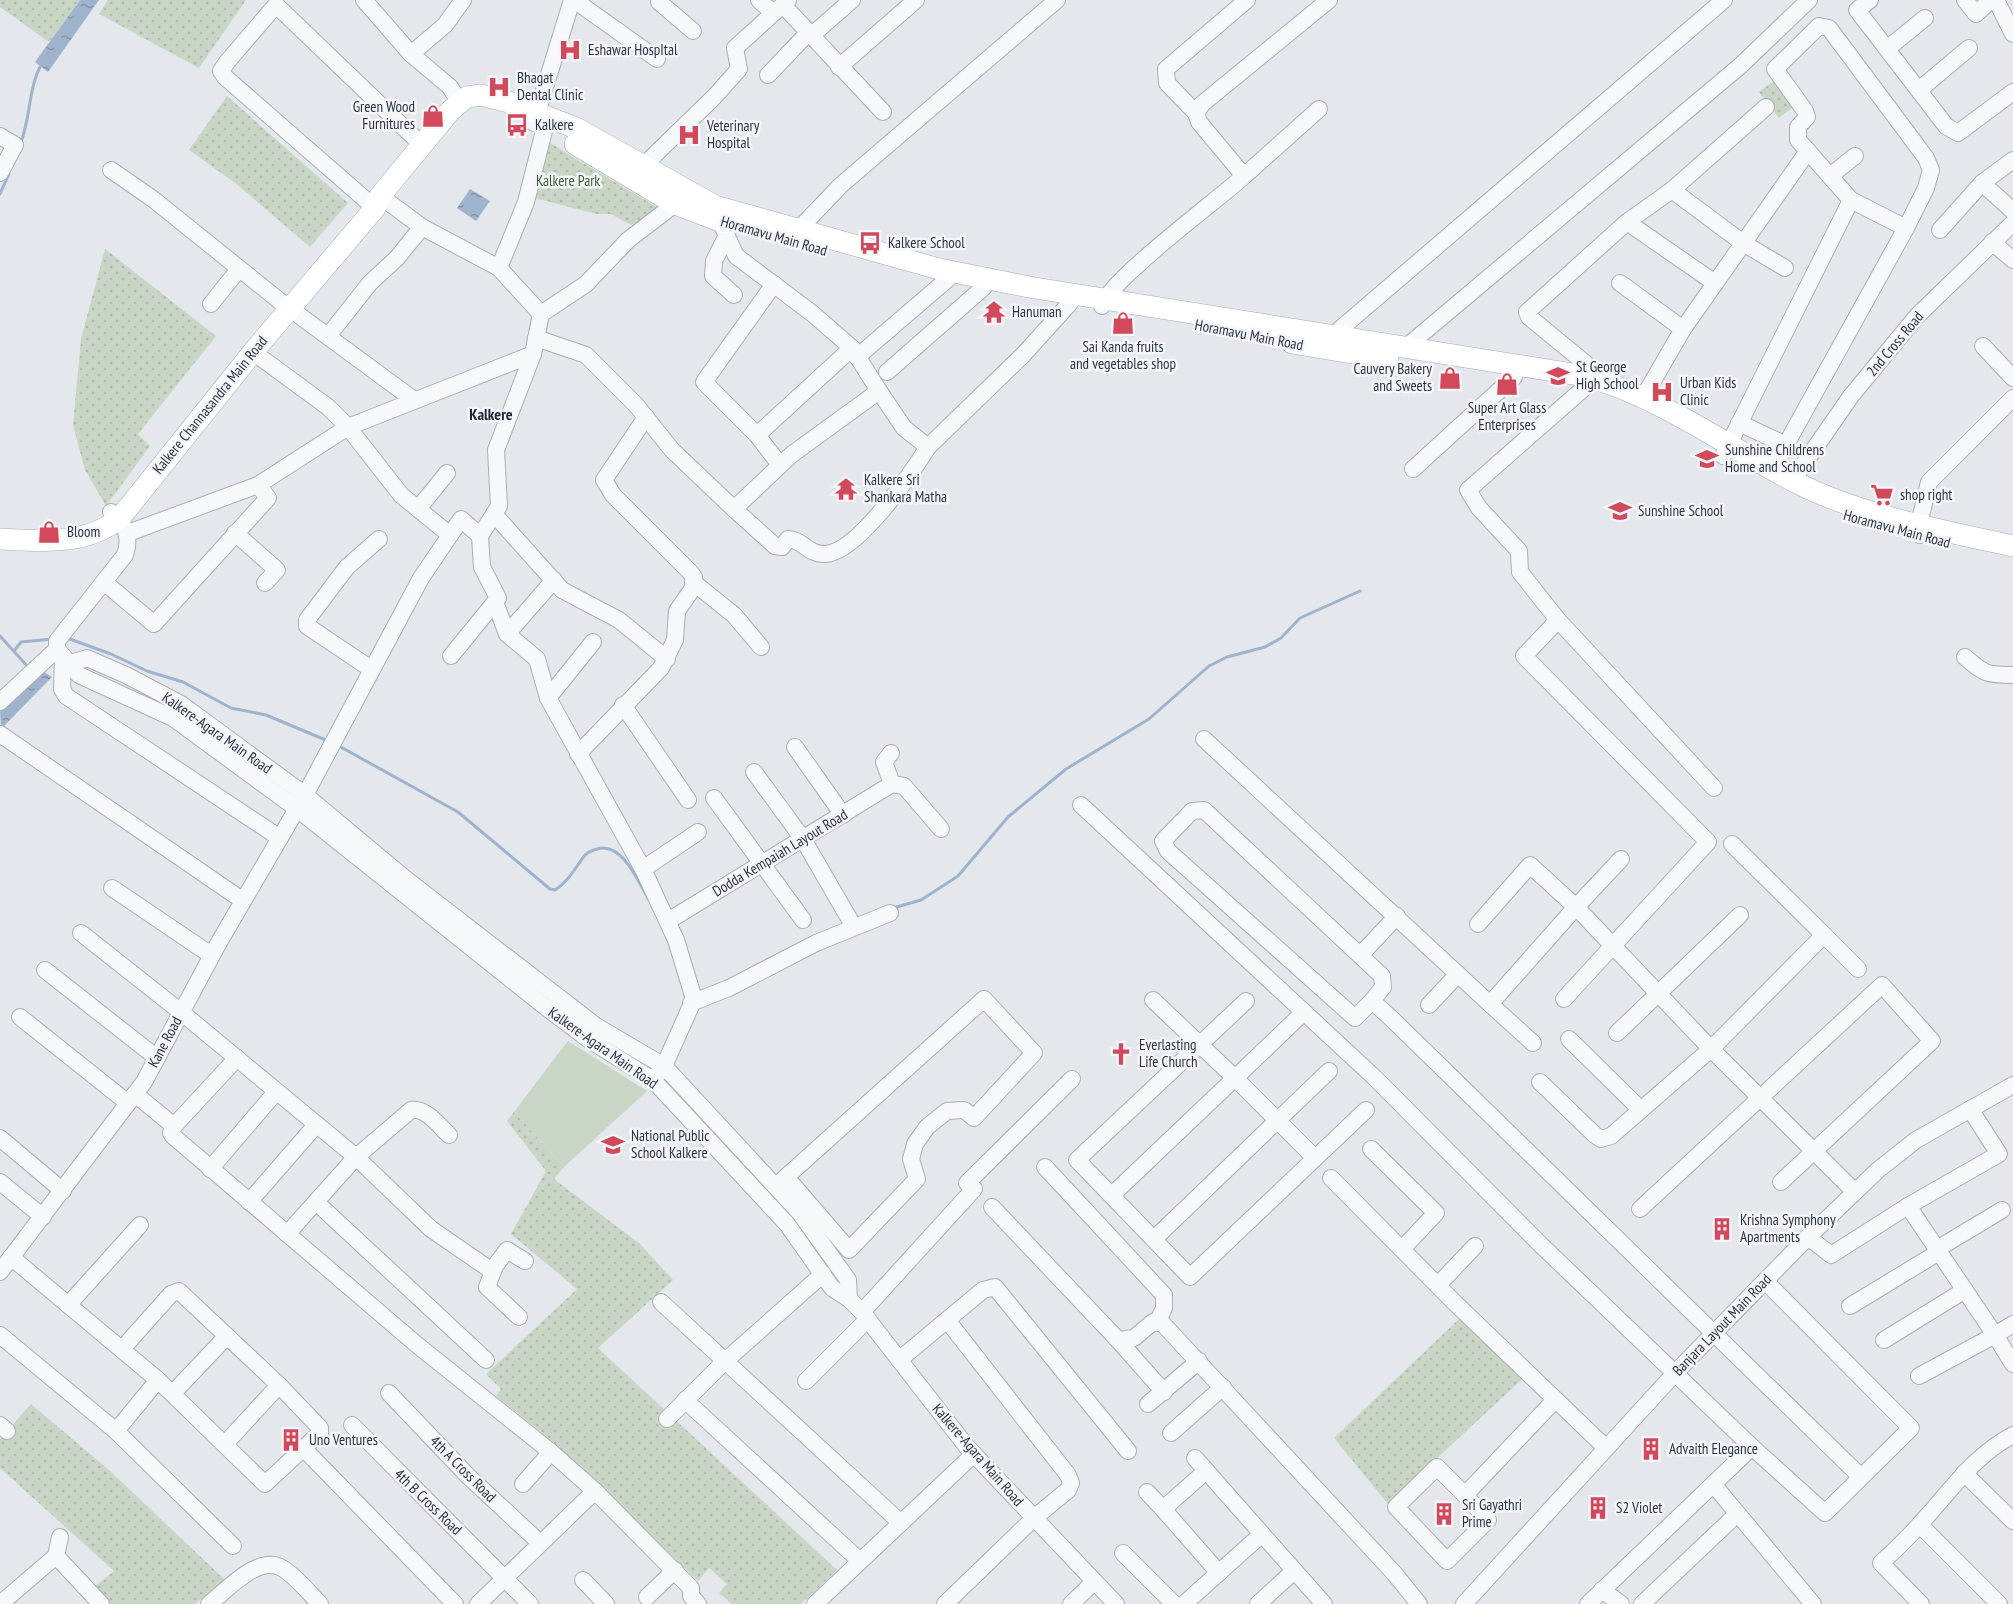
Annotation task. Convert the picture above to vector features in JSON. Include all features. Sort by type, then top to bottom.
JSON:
[{"type":"main road","points":[[460,103],[476,95],[509,102],[539,121]]},
{"type":"main road","name":"Kalkere Channasandra Main Road","points":[[120,521],[285,305],[460,103]]},
{"type":"main road","name":"Horamavu Main Road","points":[[539,121],[576,128],[638,172],[720,221],[950,277],[1514,377],[1612,383],[1643,398],[1817,505],[1868,524],[2013,546]]},
{"type":"main road","name":"Horamavu Main Road","points":[[720,221],[797,231],[950,277]]},
{"type":"main road","name":"Horamavu Main Road","points":[[986,283],[1070,303],[1102,304]]},
{"type":"main road","name":"Kalkere Channasandra Main Road","points":[[0,539],[43,541],[86,537],[120,521],[253,352],[285,305]]},
{"type":"main road","name":"Horamavu Main Road","points":[[1331,343],[1405,348],[1584,382],[1726,450],[1773,468],[1795,482],[1919,530],[2013,559]]},
{"type":"main road","points":[[0,526],[120,521]]},
{"type":"street","points":[[364,0],[411,54],[450,87],[460,103]]},
{"type":"street","points":[[411,54],[445,25],[463,0]]},
{"type":"street","points":[[499,268],[526,202],[539,121],[573,0],[657,59]]},
{"type":"street","points":[[759,0],[781,6],[883,112]]},
{"type":"street","points":[[768,75],[810,34],[852,0]]},
{"type":"street","points":[[839,67],[916,0]]},
{"type":"street","points":[[797,231],[841,185],[1057,0]]},
{"type":"street","points":[[1245,176],[1199,122],[1196,113],[1167,83],[1166,69],[1247,0]]},
{"type":"street","points":[[1196,113],[1202,104],[1329,0]]},
{"type":"street","points":[[1331,343],[1724,0]]},
{"type":"street","points":[[1405,348],[1740,66],[1809,0]]},
{"type":"street","points":[[1870,0],[1857,10],[1946,126],[1958,133],[2013,92]]},
{"type":"street","points":[[1965,0],[1976,14],[1993,0],[2013,34]]},
{"type":"street","points":[[659,1],[693,31]]},
{"type":"street","points":[[422,145],[276,5],[221,70],[374,202],[499,268],[541,314]]},
{"type":"street","points":[[638,172],[739,69],[735,48],[781,6]]},
{"type":"street","points":[[1888,48],[1925,18]]},
{"type":"street","points":[[1773,468],[1784,444],[1906,228],[1926,188],[1931,170],[1926,158],[1824,25],[1819,26],[1774,69],[1805,111],[1807,117],[1797,134],[1798,140],[1851,200],[1906,228]]},
{"type":"street","points":[[1919,90],[1969,48]]},
{"type":"street","points":[[1714,788],[1558,620],[1520,572],[1519,551],[1479,508],[1468,490],[1584,382],[1585,363],[1527,312],[1627,222],[1672,190],[1766,107]]},
{"type":"street","points":[[1102,304],[1132,271],[1245,176],[1318,109]]},
{"type":"street","points":[[0,136],[15,145],[0,173]]},
{"type":"street","points":[[1643,398],[1683,329],[1808,152]]},
{"type":"street","points":[[1830,176],[1855,156]]},
{"type":"street","points":[[1940,230],[1982,183],[2013,160]]},
{"type":"street","points":[[111,170],[153,199],[285,305],[414,400]]},
{"type":"street","points":[[1982,183],[2013,211]]},
{"type":"street","points":[[1672,190],[1743,243],[1785,268]]},
{"type":"street","points":[[451,656],[498,598],[482,567],[480,536],[499,506],[496,450],[535,346],[541,314],[586,284],[628,240],[680,196]]},
{"type":"street","points":[[1726,450],[1851,200]]},
{"type":"street","points":[[720,221],[736,256],[774,284],[855,353],[904,428],[928,447]]},
{"type":"street","points":[[720,221],[713,276],[734,295]]},
{"type":"street","points":[[1627,222],[1715,283]]},
{"type":"street","name":"2nd Cross Road","points":[[1795,482],[1799,471],[1851,396],[1917,316],[2013,222]]},
{"type":"street","points":[[328,336],[370,283],[397,258],[423,227]]},
{"type":"street","points":[[1992,242],[2013,260]]},
{"type":"street","points":[[211,304],[239,268]]},
{"type":"street","points":[[757,435],[950,277]]},
{"type":"street","points":[[887,372],[986,283]]},
{"type":"street","points":[[774,284],[704,381],[757,435],[780,465]]},
{"type":"street","points":[[1620,284],[1683,329]]},
{"type":"street","points":[[0,702],[62,649],[104,582],[125,555],[129,543],[120,521],[258,485],[348,427],[535,346],[586,355],[646,417],[672,450],[775,546],[782,547],[788,539],[794,539],[809,552],[824,555],[839,552],[894,499],[928,447],[1008,370],[1070,303]]},
{"type":"street","points":[[1983,346],[2013,378]]},
{"type":"street","points":[[253,352],[328,407],[348,427],[401,495],[450,535],[461,519],[480,536]]},
{"type":"street","points":[[1413,469],[1514,377]]},
{"type":"street","points":[[734,509],[780,465],[879,391]]},
{"type":"street","points":[[1919,530],[1929,482],[2013,398]]},
{"type":"street","points":[[646,417],[604,480],[613,495],[690,572],[693,582],[734,615],[760,647]]},
{"type":"street","points":[[1738,423],[1784,444]]},
{"type":"street","points":[[418,509],[447,473]]},
{"type":"street","points":[[104,582],[154,624],[268,498],[258,485]]},
{"type":"street","points":[[494,514],[554,580],[574,598],[619,620],[667,659]]},
{"type":"street","points":[[235,533],[277,570],[266,583]]},
{"type":"street","name":"Kane Road","points":[[0,1272],[132,1099],[157,1058],[242,900],[300,802],[421,578],[450,535]]},
{"type":"street","points":[[371,669],[307,626],[307,620],[347,567],[380,539]]},
{"type":"street","points":[[507,634],[554,580]]},
{"type":"street","points":[[578,754],[661,668],[667,659],[676,634],[677,611],[693,582]]},
{"type":"street","points":[[495,602],[507,634],[537,659],[548,698],[578,754],[606,799],[668,921],[692,998],[659,1073]]},
{"type":"street","points":[[1558,620],[1524,656],[1708,842],[1564,999]]},
{"type":"street","points":[[548,698],[593,642]]},
{"type":"street","points":[[62,649],[62,689],[66,696],[280,838]]},
{"type":"street","name":"Kalkere-Agara Main Road","points":[[62,649],[126,675],[181,704],[300,802],[402,876],[659,1073],[781,1182],[800,1213],[848,1280],[849,1299]]},
{"type":"street","points":[[1965,657],[1982,672],[1994,676],[2013,675]]},
{"type":"street","points":[[623,705],[688,800]]},
{"type":"street","points":[[0,734],[242,900]]},
{"type":"street","points":[[1204,739],[1256,790],[1397,916],[1533,1043]]},
{"type":"street","points":[[795,747],[843,815]]},
{"type":"street","points":[[891,753],[884,762],[892,784],[904,786],[941,829]]},
{"type":"street","points":[[754,772],[803,839],[853,924]]},
{"type":"street","name":"Dodda Kempaiah Layout Road","points":[[668,921],[892,784]]},
{"type":"street","points":[[714,798],[803,921]]},
{"type":"street","points":[[1081,805],[1375,1078],[1540,1245],[1825,1514],[1911,1428],[1765,1281]]},
{"type":"street","points":[[1204,810],[1382,976],[1383,987],[1372,1001],[1355,1018],[1168,851],[1163,841],[1192,811],[1204,810]]},
{"type":"street","points":[[643,869],[698,832]]},
{"type":"street","points":[[1732,844],[1858,969]]},
{"type":"street","points":[[1490,1004],[1621,859]]},
{"type":"street","points":[[1478,924],[1530,865],[1576,908],[1711,1049],[1855,1191]]},
{"type":"street","points":[[112,888],[211,955]]},
{"type":"street","points":[[692,998],[853,924],[890,914]]},
{"type":"street","points":[[1617,1033],[1740,915]]},
{"type":"street","points":[[1365,950],[1397,916]]},
{"type":"street","points":[[81,933],[181,1012],[356,1157],[431,1229],[492,1270]]},
{"type":"street","points":[[1540,1082],[1601,1139],[1611,1136],[1711,1049],[1824,935]]},
{"type":"street","points":[[45,970],[157,1058]]},
{"type":"street","points":[[1429,1005],[1458,974]]},
{"type":"street","points":[[1640,1209],[1882,985],[1932,1041],[1813,1149],[1781,1182]]},
{"type":"street","points":[[835,1261],[849,1250],[917,1179],[911,1159],[915,1144],[927,1127],[947,1111],[964,1110],[974,1118],[1034,1053],[984,999],[781,1182],[849,1250]]},
{"type":"street","points":[[1153,1000],[1315,1158]]},
{"type":"street","points":[[1246,1001],[1077,1160],[1190,1277],[1366,1110]]},
{"type":"street","points":[[1372,1001],[1716,1333],[1861,1478]]},
{"type":"street","points":[[1112,1196],[1304,1012]]},
{"type":"street","points":[[20,1017],[132,1099],[174,1126]]},
{"type":"street","points":[[1569,1040],[1641,1110]]},
{"type":"street","points":[[237,1058],[174,1126],[171,1133],[173,1136],[416,1344],[551,1452],[595,1491],[626,1534],[675,1570],[691,1588],[691,1596],[698,1604]]},
{"type":"street","points":[[1154,1239],[1329,1071]]},
{"type":"street","name":"Kalkere-Agara Main Road","points":[[659,1073],[787,1224],[832,1288],[849,1299],[865,1316],[974,1454],[1116,1604]]},
{"type":"street","points":[[806,1381],[974,1189],[967,1184],[1072,1079]]},
{"type":"street","name":"Banjara Layout Main Road","points":[[1464,1604],[1605,1447],[1676,1372],[1855,1191],[1916,1140],[2013,1085]]},
{"type":"street","points":[[210,1169],[276,1092]]},
{"type":"street","points":[[1808,1236],[1831,1255],[1908,1206],[1999,1154],[1970,1108]]},
{"type":"street","points":[[287,1234],[356,1157],[411,1110],[418,1109],[428,1114],[449,1136]]},
{"type":"street","points":[[249,1202],[316,1125]]},
{"type":"street","points":[[0,1137],[63,1191]]},
{"type":"street","points":[[1371,1149],[1436,1213],[1402,1249]]},
{"type":"street","points":[[1045,1167],[1164,1295],[1164,1308],[1158,1321],[1134,1338],[1118,1340]]},
{"type":"street","points":[[1331,1178],[1438,1286],[1605,1447]]},
{"type":"street","points":[[0,1182],[43,1217]]},
{"type":"street","points":[[316,1203],[486,1359]]},
{"type":"street","points":[[992,1206],[1164,1392]]},
{"type":"street","points":[[1908,1206],[2013,1364]]},
{"type":"street","points":[[1850,1306],[2002,1210]]},
{"type":"street","points":[[69,1305],[140,1225]]},
{"type":"street","points":[[1438,1286],[1475,1246]]},
{"type":"street","points":[[519,1317],[487,1287],[492,1270],[507,1250],[525,1261]]},
{"type":"street","points":[[12,1257],[158,1380],[265,1484],[320,1433],[320,1428],[279,1385],[187,1297],[174,1292],[122,1349]]},
{"type":"street","points":[[667,1419],[724,1362],[823,1274]]},
{"type":"street","points":[[899,1360],[983,1290],[995,1287],[1128,1451]]},
{"type":"street","points":[[1884,1340],[1965,1290]]},
{"type":"street","points":[[661,1302],[901,1523]]},
{"type":"street","points":[[945,1604],[1034,1518],[1068,1490],[1070,1479],[947,1320]]},
{"type":"street","points":[[1158,1321],[1199,1360],[1419,1604]]},
{"type":"street","points":[[1919,1376],[2013,1324]]},
{"type":"street","points":[[0,1335],[116,1431],[233,1546]]},
{"type":"street","points":[[173,1394],[227,1336]]},
{"type":"street","points":[[1148,1404],[1199,1360]]},
{"type":"street","points":[[116,1431],[158,1380]]},
{"type":"street","points":[[225,1444],[279,1385]]},
{"type":"street","points":[[1171,1433],[1223,1387]]},
{"type":"street","name":"4th A Cross Road","points":[[389,1393],[468,1476],[540,1543]]},
{"type":"street","points":[[685,1400],[860,1561]]},
{"type":"street","points":[[1465,1495],[1555,1400]]},
{"type":"street","name":"4th B Cross Road","points":[[352,1425],[530,1604]]},
{"type":"street","points":[[1921,1604],[1881,1563],[1920,1525],[1964,1473],[1997,1444],[2013,1435]]},
{"type":"street","points":[[1588,1604],[1752,1447]]},
{"type":"street","points":[[307,1452],[455,1604]]},
{"type":"street","points":[[524,1484],[551,1452]]},
{"type":"street","points":[[815,1604],[974,1454]]},
{"type":"street","points":[[1163,1509],[1200,1465],[1324,1604]]},
{"type":"street","points":[[1437,1467],[1465,1495],[1488,1520],[1447,1561],[1396,1507],[1437,1467]]},
{"type":"street","points":[[1964,1473],[2013,1521]]},
{"type":"street","points":[[1713,1484],[1813,1604]]},
{"type":"street","points":[[478,1604],[595,1491]]},
{"type":"street","points":[[1147,1492],[1219,1573]]},
{"type":"street","points":[[1642,1604],[1737,1514]]},
{"type":"street","points":[[1920,1525],[1999,1604]]},
{"type":"street","points":[[1184,1604],[1262,1534]]},
{"type":"street","points":[[0,1604],[56,1556],[60,1537]]},
{"type":"street","points":[[1123,1553],[1174,1604]]},
{"type":"street","points":[[56,1556],[100,1603]]},
{"type":"street","points":[[209,1604],[257,1567],[273,1564],[288,1572],[320,1604]]},
{"type":"street","points":[[647,1597],[675,1570]]},
{"type":"street","points":[[1258,1604],[1294,1571]]},
{"type":"street","points":[[583,1580],[606,1604]]},
{"type":"street","points":[[1071,1604],[1094,1582]]},
{"type":"street","points":[[1602,1590],[1621,1604]]},
{"type":"green space","points":[[0,0],[80,0],[49,42],[0,7]]},
{"type":"green space","points":[[108,0],[246,0],[199,68],[99,14]]},
{"type":"green space","points":[[1778,78],[1797,104],[1779,118],[1759,92]]},
{"type":"green space","points":[[227,96],[348,203],[310,247],[234,182],[189,150]]},
{"type":"green space","name":"Kalkere Park","points":[[550,143],[662,210],[631,225],[611,214],[596,214],[535,198]]},
{"type":"green space","points":[[105,249],[216,336],[138,434],[150,446],[106,506],[85,470],[73,425],[81,339]]},
{"type":"green space","points":[[568,1041],[647,1091],[564,1167],[514,1112]]},
{"type":"green space","points":[[514,1112],[564,1167],[554,1179],[640,1244],[673,1280],[598,1348],[837,1570],[801,1604],[732,1604],[719,1593],[727,1584],[709,1568],[698,1581],[551,1440],[496,1396],[501,1389],[486,1374],[577,1289],[511,1234],[546,1171],[507,1121]]},
{"type":"green space","points":[[1460,1318],[1522,1379],[1388,1504],[1334,1438]]},
{"type":"green space","points":[[31,1404],[109,1470],[225,1580],[195,1604],[109,1604],[94,1587],[114,1571],[0,1468],[0,1439]]},
{"type":"water","points":[[80,0],[99,0],[48,72],[35,62]]},
{"type":"water","points":[[470,189],[490,201],[476,221],[457,208]]},
{"type":"water","points":[[39,669],[52,677],[1,729],[0,710]]},
{"type":"waterway","points":[[21,142],[34,82],[42,63]]},
{"type":"waterway","points":[[0,194],[9,174]]},
{"type":"waterway","points":[[893,908],[921,900],[958,876],[1008,817],[1066,769],[1149,719],[1209,666],[1227,657],[1265,647],[1281,638],[1300,618],[1360,591]]},
{"type":"waterway","points":[[0,636],[29,668]]},
{"type":"waterway","points":[[67,638],[111,654],[147,671],[183,682],[231,708],[266,715],[328,741]]},
{"type":"waterway","points":[[14,651],[21,642],[52,639]]},
{"type":"waterway","points":[[339,746],[458,812],[550,889],[555,890],[564,883],[586,854],[606,848],[614,851],[629,865],[649,900]]},
{"type":"place","name":"Eshawar HospItal","points":[[570,50]]},
{"type":"place","name":"Bhagat Dental Clinic","points":[[499,87]]},
{"type":"place","name":"Green Wood Furnitures","points":[[433,116]]},
{"type":"place","name":"Kalkere","points":[[517,125]]},
{"type":"place","name":"Veterinary Hospital","points":[[689,135]]},
{"type":"place","name":"Kalkere School","points":[[870,243]]},
{"type":"place","name":"Hanuman","points":[[994,312]]},
{"type":"place","name":"Sai Kanda fruits and vegetables shop","points":[[1123,323]]},
{"type":"place","name":"St George High School","points":[[1558,376]]},
{"type":"place","name":"Cauvery Bakery and Sweets","points":[[1450,378]]},
{"type":"place","name":"Super Art Glass Enterprises","points":[[1507,384]]},
{"type":"place","name":"Urban Kids Clinic","points":[[1662,392]]},
{"type":"place","name":"Sunshine Childrens Home and School","points":[[1707,459]]},
{"type":"place","name":"Kalkere Sri Shankara Matha","points":[[846,489]]},
{"type":"place","name":"shop right","points":[[1882,495]]},
{"type":"place","name":"Sunshine School","points":[[1620,511]]},
{"type":"place","name":"Bloom","points":[[49,532]]},
{"type":"place","name":"Everlasting Life Church","points":[[1121,1054]]},
{"type":"place","name":"National Public School Kalkere","points":[[613,1145]]},
{"type":"place","name":"Krishna Symphony Apartments","points":[[1722,1229]]},
{"type":"place","name":"Uno Ventures","points":[[291,1440]]},
{"type":"place","name":"Advaith Elegance","points":[[1651,1449]]},
{"type":"place","name":"S2 Violet","points":[[1598,1508]]},
{"type":"place","name":"Sri Gayathri Prime","points":[[1444,1514]]},
{"type":"district","name":"Kalkere","points":[[491,414]]}]
